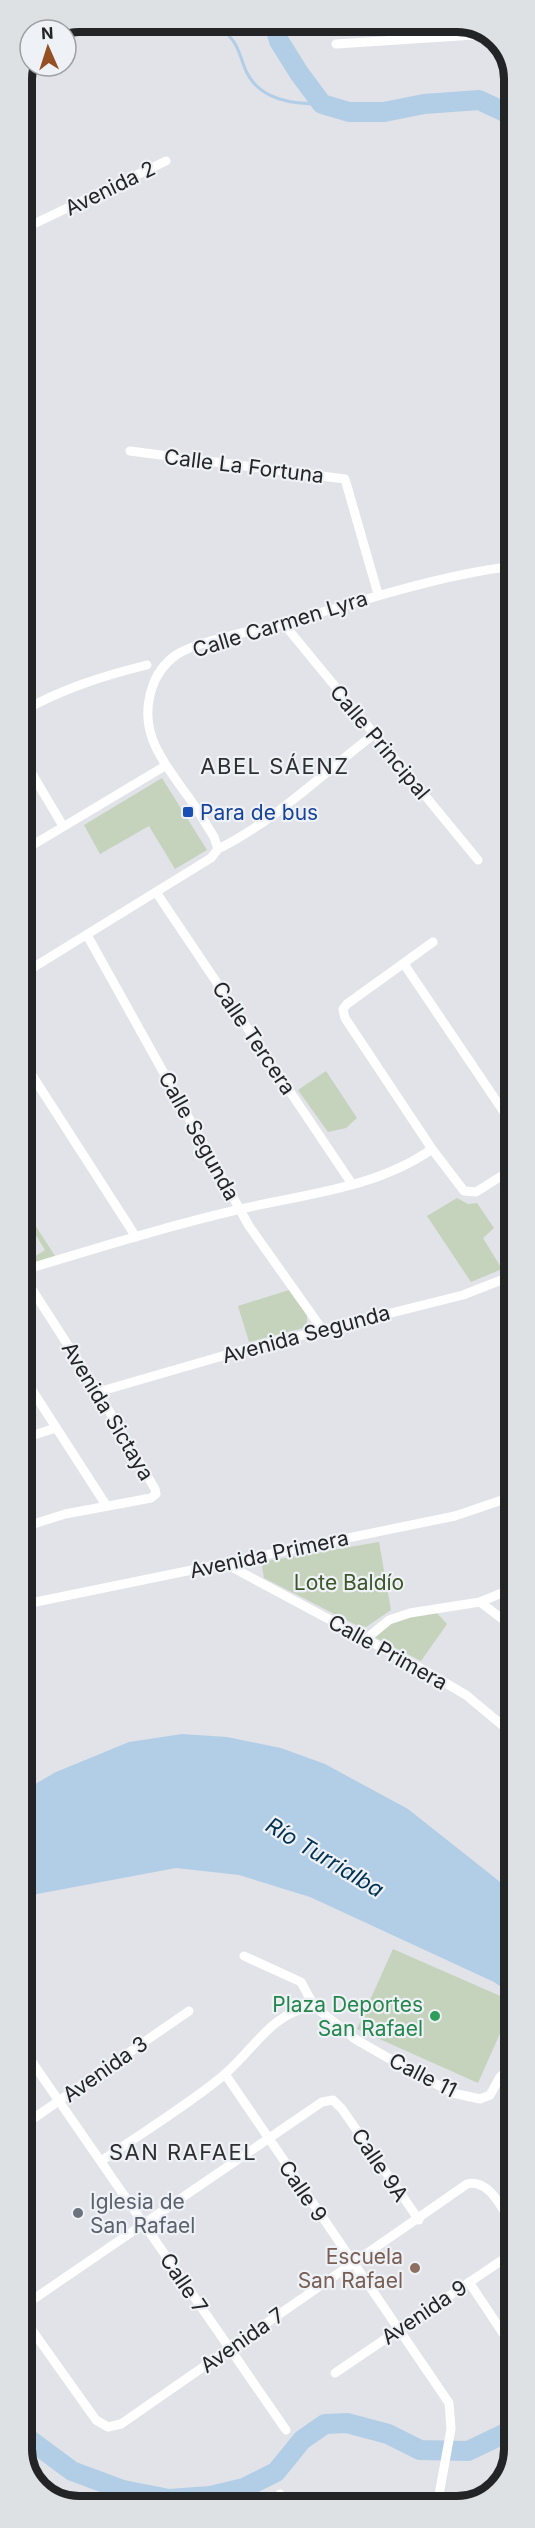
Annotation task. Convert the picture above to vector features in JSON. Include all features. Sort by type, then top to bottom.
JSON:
[{"type":"street","points":[[336,44],[474,35]]},
{"type":"street","name":"Avenida 2","points":[[32,225],[166,160]]},
{"type":"street","name":"Calle La Fortuna","points":[[130,451],[345,479],[378,594]]},
{"type":"street","name":"Calle Carmen Lyra","points":[[218,849],[214,837],[165,766],[155,748],[149,728],[148,709],[152,688],[166,663],[178,654],[378,594],[476,570],[503,567]]},
{"type":"street","name":"Calle Principal","points":[[283,623],[478,860]]},
{"type":"street","points":[[32,706],[57,692],[96,678],[147,665]]},
{"type":"street","points":[[32,968],[212,858],[218,849],[238,840],[263,822],[373,735]]},
{"type":"street","points":[[32,845],[165,766]]},
{"type":"street","points":[[32,774],[63,826]]},
{"type":"street","name":"Calle Tercera","points":[[156,892],[352,1184]]},
{"type":"street","name":"Calle Segunda","points":[[87,935],[240,1209],[322,1329]]},
{"type":"street","points":[[433,942],[347,1004],[343,1013],[432,1149],[464,1191],[469,1193],[482,1189],[503,1175]]},
{"type":"street","points":[[404,964],[503,1111]]},
{"type":"street","points":[[32,1075],[136,1237]]},
{"type":"street","points":[[32,1269],[240,1209],[352,1184],[398,1169],[432,1149]]},
{"type":"street","name":"Avenida Segunda","points":[[98,1392],[322,1329],[464,1295],[504,1279]]},
{"type":"street","name":"Avenida Sictaya","points":[[32,1289],[98,1392],[156,1494],[151,1498],[106,1505],[32,1525]]},
{"type":"street","points":[[32,1390],[106,1505]]},
{"type":"street","points":[[32,1436],[56,1428]]},
{"type":"street","name":"Avenida Primera","points":[[32,1603],[455,1516],[504,1500]]},
{"type":"street","name":"Calle Primera","points":[[224,1563],[466,1695],[504,1726]]},
{"type":"street","points":[[366,1639],[389,1620],[410,1613],[480,1602],[504,1592]]},
{"type":"street","points":[[480,1602],[504,1620]]},
{"type":"street","name":"Calle 11","points":[[244,1956],[301,1982],[314,2006],[355,2039],[453,2093],[480,2099],[490,2095],[504,2074]]},
{"type":"street","points":[[101,2161],[225,2074],[280,2018],[294,2009],[314,2006]]},
{"type":"street","name":"Avenida 3","points":[[32,2119],[189,2011]]},
{"type":"street","name":"Calle 7","points":[[32,2062],[286,2430]]},
{"type":"street","name":"Calle 9","points":[[225,2074],[449,2403],[451,2429],[439,2496]]},
{"type":"street","name":"Calle 9A","points":[[268,2140],[322,2102],[333,2100],[342,2109],[418,2220]]},
{"type":"street","points":[[32,2299],[268,2140]]},
{"type":"street","name":"Avenida 7","points":[[32,2331],[96,2420],[108,2427],[121,2424],[467,2184],[476,2182],[484,2185],[504,2214]]},
{"type":"street","name":"Avenida 9","points":[[335,2373],[398,2328],[504,2259]]},
{"type":"street","points":[[469,2282],[504,2335]]},
{"type":"green space","points":[[162,778],[207,850],[175,869],[149,826],[100,854],[84,825]]},
{"type":"green space","points":[[326,1071],[357,1118],[346,1128],[328,1132],[298,1090]]},
{"type":"green space","points":[[457,1198],[468,1204],[477,1203],[494,1228],[483,1238],[502,1269],[471,1282],[427,1216]]},
{"type":"green space","points":[[32,1220],[55,1256],[32,1264],[32,1258],[45,1250],[32,1229]]},
{"type":"green space","points":[[289,1290],[307,1314],[307,1327],[249,1342],[238,1306]]},
{"type":"green space","name":"Lote Baldío","points":[[379,1542],[391,1610],[366,1627],[356,1625],[264,1578],[262,1566],[267,1561]]},
{"type":"green space","name":"Lote Baldío","points":[[435,1611],[447,1624],[421,1661],[372,1636],[403,1616]]},
{"type":"green space","name":"Plaza Deportes San Rafael","points":[[393,1949],[504,1998],[504,2025],[478,2083],[357,2029]]},
{"type":"water","name":"Río Turrialba","points":[[182,1734],[227,1737],[281,1748],[325,1764],[408,1809],[504,1885],[504,1989],[494,1982],[310,1897],[239,1875],[176,1868],[32,1895],[32,1786],[56,1772],[129,1742]]},
{"type":"waterway","points":[[224,32],[232,40],[246,71],[260,89],[279,99],[322,104]]},
{"type":"waterway","points":[[276,32],[279,41],[299,73],[322,104],[349,112],[384,112],[424,104],[479,100],[503,111]]},
{"type":"waterway","points":[[210,2496],[244,2488],[276,2472],[302,2440],[325,2424],[347,2423],[388,2434],[420,2450],[468,2451],[504,2434]]},
{"type":"waterway","points":[[32,2441],[72,2471],[123,2490],[154,2496]]},
{"type":"place","name":"Para de bus","points":[[188,812]]},
{"type":"place","name":"Plaza Deportes San Rafael","points":[[435,2016]]},
{"type":"place","name":"Iglesia de San Rafael","points":[[78,2213]]},
{"type":"place","name":"Escuela San Rafael","points":[[415,2268]]},
{"type":"district","name":"ABEL SÁENZ","points":[[275,766]]},
{"type":"district","name":"SAN RAFAEL","points":[[183,2152]]}]
